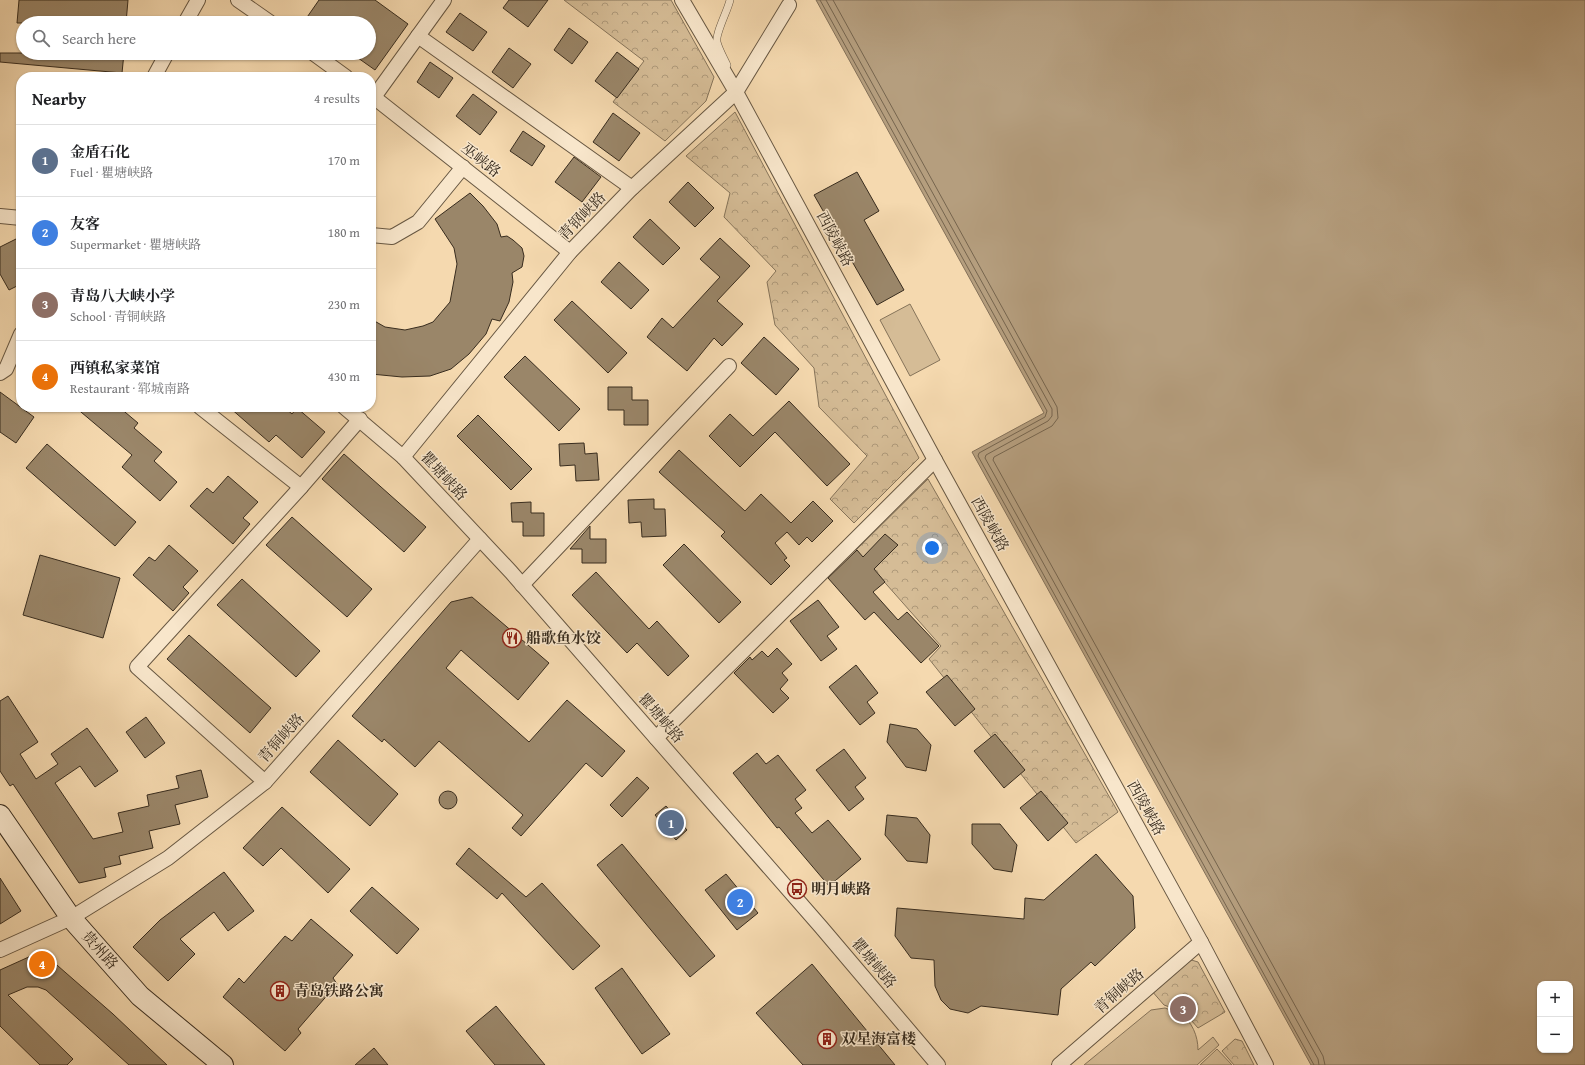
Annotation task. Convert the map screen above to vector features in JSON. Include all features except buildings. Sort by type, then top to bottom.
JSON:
[{"type":"main road","name":"贵州路","points":[[0,815],[71,918],[140,996],[223,1065]]},
{"type":"street","points":[[189,16],[198,0]]},
{"type":"street","points":[[376,91],[444,0]]},
{"type":"street","name":"西陵峡路","points":[[682,0],[736,92],[935,460],[1201,942],[1266,1065]]},
{"type":"street","points":[[245,2],[262,16]]},
{"type":"street","name":"青钢峡路","points":[[403,457],[570,252],[632,188],[736,92],[791,2]]},
{"type":"street","points":[[418,36],[632,188]]},
{"type":"street","points":[[157,72],[163,60]]},
{"type":"street","points":[[323,60],[339,72]]},
{"type":"street","name":"巫峡路","points":[[376,99],[570,252]]},
{"type":"street","points":[[376,235],[392,237],[418,222],[463,167]]},
{"type":"street","points":[[0,216],[16,218]]},
{"type":"street","points":[[0,373],[6,368],[16,345]]},
{"type":"street","points":[[522,585],[729,366]]},
{"type":"street","points":[[206,412],[301,487]]},
{"type":"street","name":"瞿塘峡路","points":[[351,412],[360,418],[403,457],[522,585],[821,926],[938,1065]]},
{"type":"street","points":[[265,782],[137,667],[301,487],[360,418]]},
{"type":"street","points":[[656,738],[935,460]]},
{"type":"street","name":"青铜峡路","points":[[0,950],[71,918],[168,858],[265,782],[480,539]]},
{"type":"street","name":"青铜峡路","points":[[1059,1065],[1201,942]]},
{"type":"lane","points":[[730,0],[724,19],[716,36],[736,92]]},
{"type":"green space","points":[[564,0],[671,0],[714,77],[706,101],[665,141],[613,102],[644,61]]},
{"type":"green space","points":[[735,112],[919,458],[854,523],[830,499],[867,456],[819,407],[814,368],[775,325],[767,282],[776,271],[724,217],[730,193],[686,156]]},
{"type":"green space","points":[[910,304],[940,360],[910,376],[880,320]]},
{"type":"green space","points":[[928,479],[1118,812],[1076,843],[929,659],[941,646],[856,550]]},
{"type":"green space","points":[[1188,959],[1198,962],[1225,1012],[1198,1028],[1184,1012],[1164,1005],[1151,990]]},
{"type":"green space","points":[[1165,1008],[1178,1013],[1188,1021],[1194,1029],[1198,1050],[1213,1037],[1219,1045],[1197,1065],[1084,1065],[1151,1010]]},
{"type":"green space","points":[[1235,1039],[1242,1041],[1254,1065],[1234,1065],[1222,1051]]},
{"type":"green space","points":[[1217,1049],[1232,1065],[1200,1065]]},
{"type":"water","points":[[816,0],[1585,0],[1585,1065],[1311,1065],[972,452],[1044,413]]},
{"type":"place","name":"船歌鱼水饺","points":[[512,638]]},
{"type":"place","name":"金盾石化","points":[[671,823]]},
{"type":"place","name":"明月峡路","points":[[797,889]]},
{"type":"place","name":"友客","points":[[740,902]]},
{"type":"place","name":"西镇私家菜馆","points":[[42,964]]},
{"type":"place","name":"青岛铁路公寓","points":[[280,991]]},
{"type":"place","name":"青岛八大峡小学","points":[[1183,1009]]},
{"type":"place","name":"双星海富楼","points":[[827,1039]]}]
